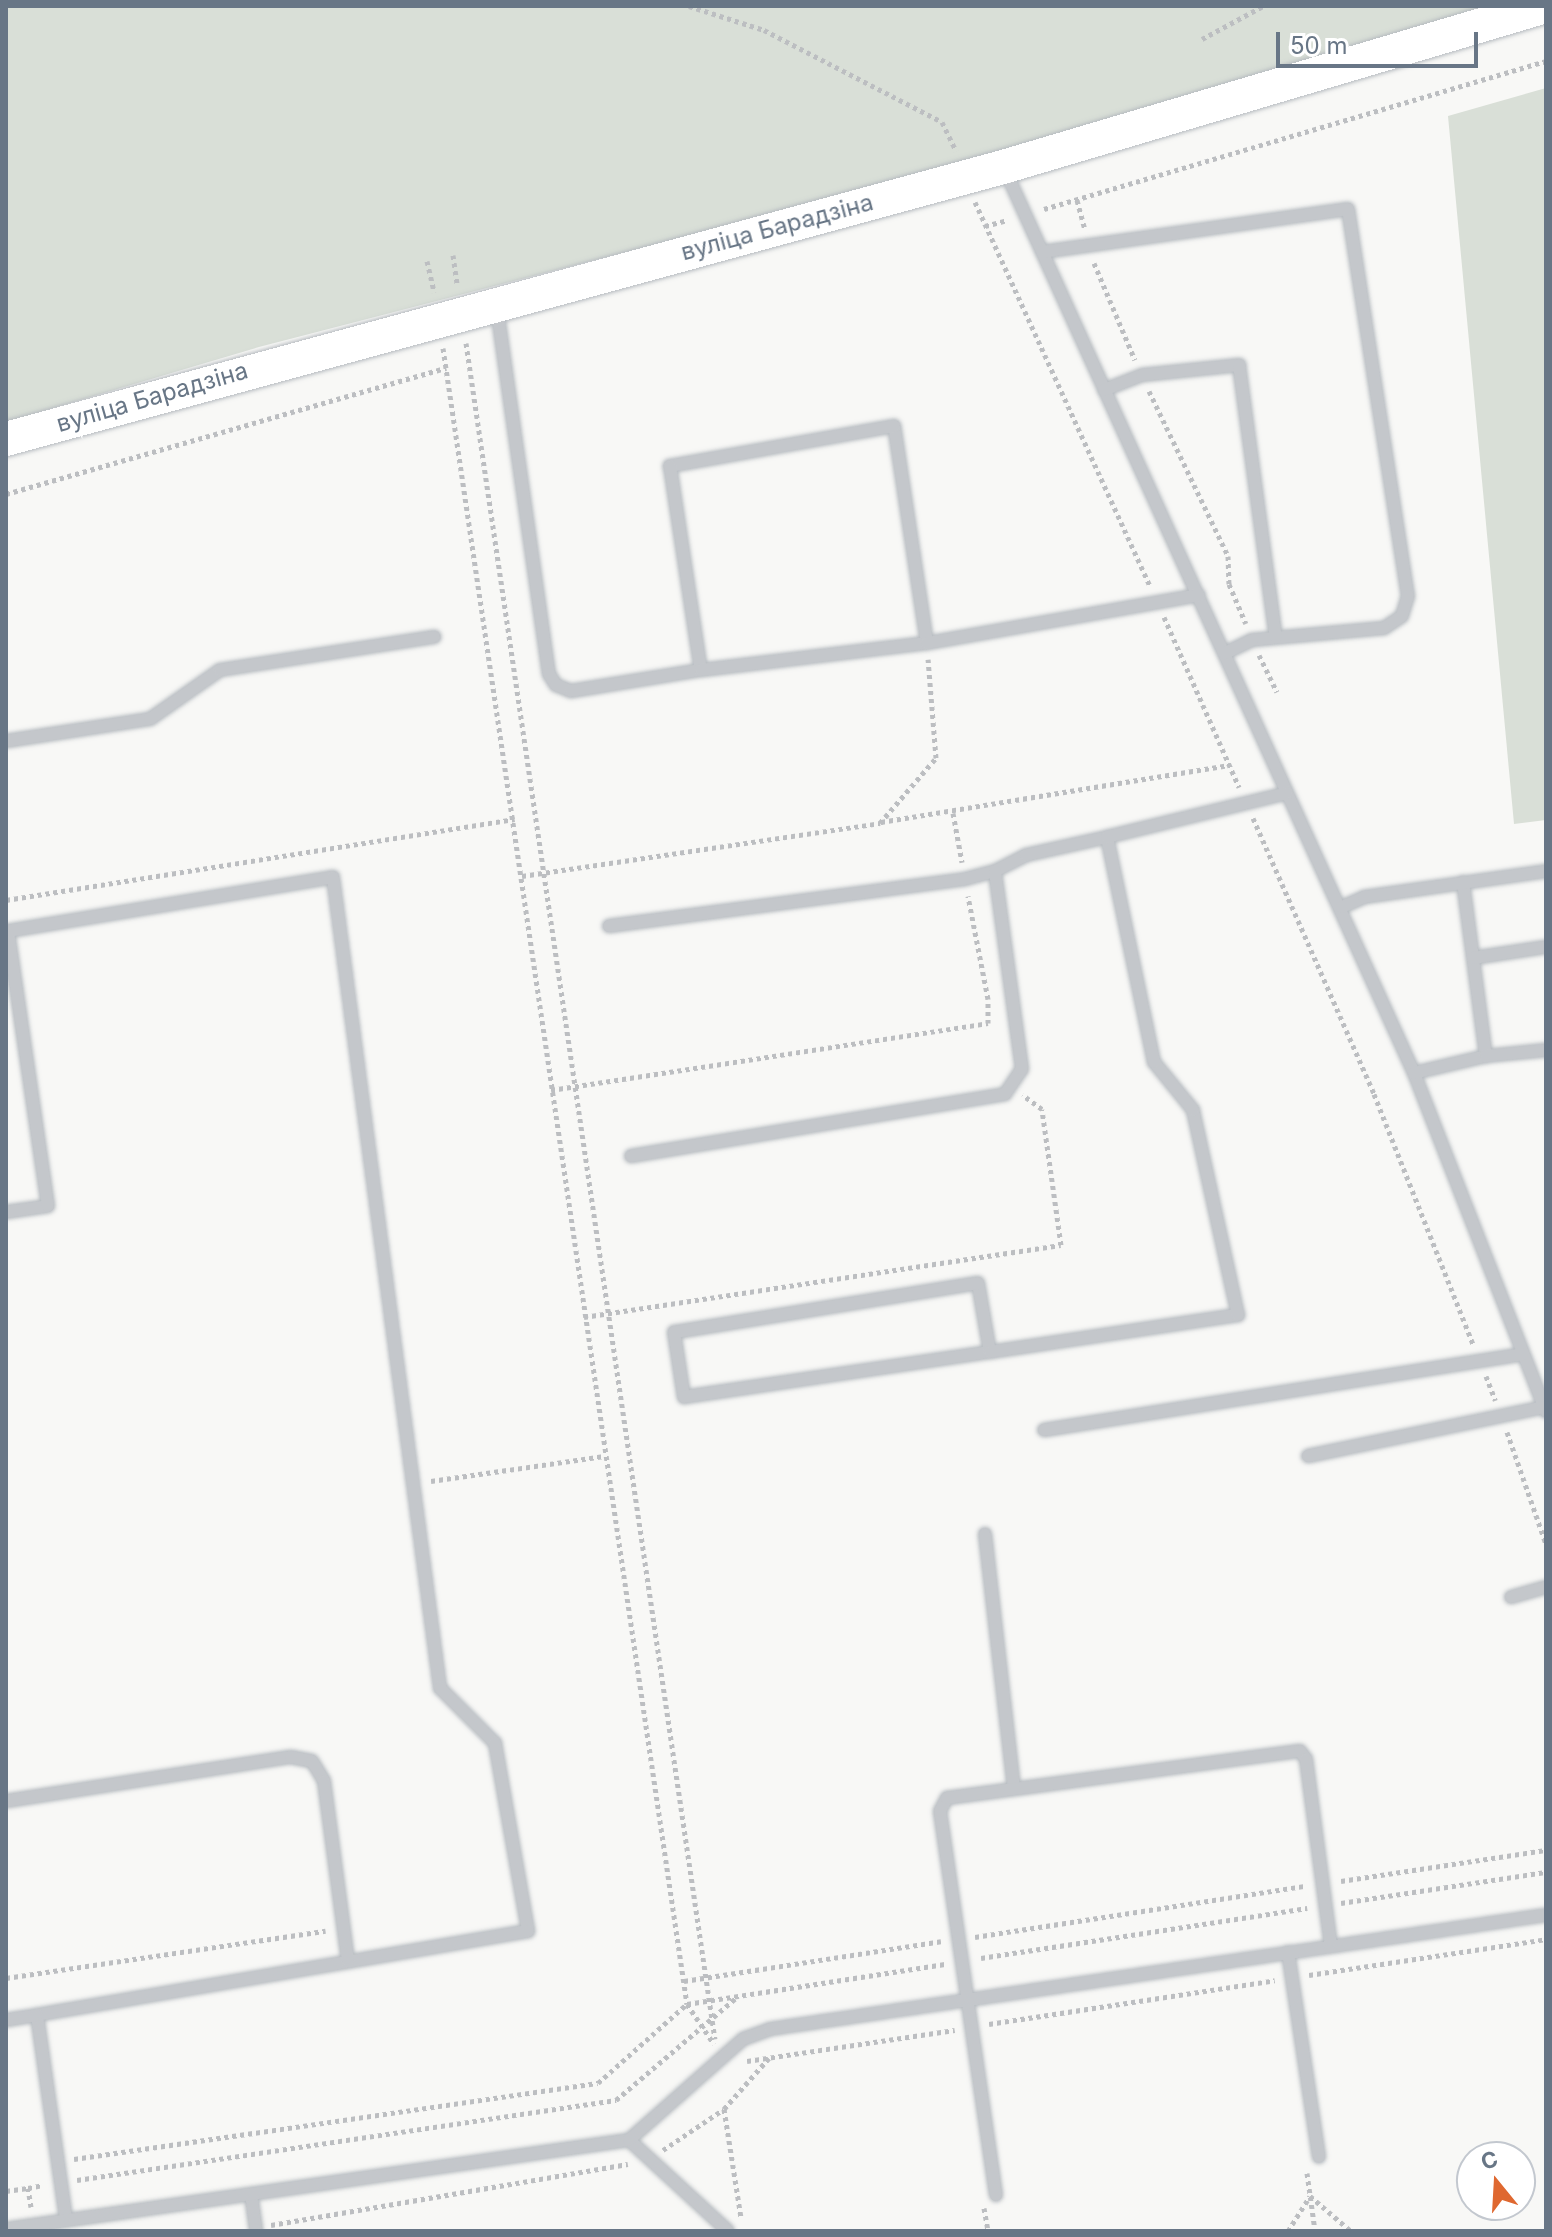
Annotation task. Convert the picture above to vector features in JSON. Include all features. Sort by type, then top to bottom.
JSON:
[{"type":"street","name":"вуліца Барадзіна","points":[[6,439],[448,303],[496,302],[1003,167],[1546,6]]},
{"type":"lane","points":[[1003,167],[1287,793],[1342,907],[1414,1073],[1545,1409],[1501,1415],[1308,1456]]},
{"type":"lane","points":[[1042,252],[1348,209],[1408,596],[1402,616],[1384,628],[1252,640],[1225,653]]},
{"type":"lane","points":[[496,302],[549,674],[556,685],[571,691],[701,670],[927,643],[1199,595]]},
{"type":"lane","points":[[1104,390],[1142,375],[1239,365],[1276,638]]},
{"type":"lane","points":[[701,670],[670,466],[894,426],[927,643]]},
{"type":"lane","points":[[6,741],[150,719],[220,670],[434,637]]},
{"type":"lane","points":[[609,926],[965,879],[995,871],[1026,855],[1247,805],[1287,793]]},
{"type":"lane","points":[[990,1352],[978,1283],[674,1332],[684,1397],[990,1352],[1238,1315],[1193,1110],[1154,1062],[1107,837]]},
{"type":"lane","points":[[631,1156],[985,1101],[1013,1087],[1022,1069],[995,871]]},
{"type":"lane","points":[[1342,907],[1364,897],[1546,871]]},
{"type":"lane","points":[[6,1212],[48,1206],[8,931],[333,877],[440,1688],[495,1743],[528,1931],[6,2020]]},
{"type":"lane","points":[[1463,882],[1486,1056]]},
{"type":"lane","points":[[1473,958],[1546,947]]},
{"type":"lane","points":[[1414,1073],[1486,1056],[1546,1050]]},
{"type":"lane","points":[[1044,1430],[1522,1354]]},
{"type":"lane","points":[[985,1534],[1014,1787]]},
{"type":"lane","points":[[1511,1597],[1546,1587]]},
{"type":"lane","points":[[996,2195],[958,1939],[942,1806],[951,1796],[1300,1751],[1306,1759],[1331,1946]]},
{"type":"lane","points":[[6,1801],[291,1757],[312,1761],[324,1781],[348,1961]]},
{"type":"lane","points":[[6,2229],[629,2140],[751,2035],[967,1999],[1546,1915]]},
{"type":"lane","points":[[1288,1952],[1319,2157]]},
{"type":"lane","points":[[37,2015],[66,2220]]},
{"type":"lane","points":[[629,2140],[728,2231]]},
{"type":"lane","points":[[251,2194],[256,2230]]},
{"type":"path","points":[[689,6],[764,30],[942,122],[959,157]]},
{"type":"path","points":[[1202,39],[1263,6]]},
{"type":"path","points":[[985,226],[1546,61]]},
{"type":"path","points":[[971,191],[1374,1094],[1501,1415],[1546,1544]]},
{"type":"path","points":[[1077,200],[1089,245],[1142,375],[1228,556],[1229,584],[1277,692]]},
{"type":"path","points":[[442,344],[515,819],[604,1456],[687,2004],[716,2047],[543,873],[448,303],[453,255]]},
{"type":"path","points":[[427,261],[448,303]]},
{"type":"path","points":[[6,494],[446,368]]},
{"type":"path","points":[[880,823],[936,758],[927,643]]},
{"type":"path","points":[[522,876],[953,813],[1229,765]]},
{"type":"path","points":[[551,1090],[988,1023],[988,999],[953,813]]},
{"type":"path","points":[[6,900],[515,819]]},
{"type":"path","points":[[584,1317],[1061,1245],[1042,1109],[1013,1087]]},
{"type":"path","points":[[414,1483],[604,1456]]},
{"type":"path","points":[[1337,1881],[1546,1850]]},
{"type":"path","points":[[1340,1903],[1546,1872]]},
{"type":"path","points":[[684,1981],[1314,1885]]},
{"type":"path","points":[[973,1959],[1316,1906]]},
{"type":"path","points":[[6,1978],[344,1929]]},
{"type":"path","points":[[743,2061],[1546,1939]]},
{"type":"path","points":[[57,2161],[598,2083],[687,2004],[947,1964]]},
{"type":"path","points":[[6,2191],[616,2100],[739,1995]]},
{"type":"path","points":[[256,2230],[648,2157],[683,2141],[724,2109],[769,2058]]},
{"type":"path","points":[[724,2109],[743,2231]]},
{"type":"path","points":[[28,2188],[32,2209]]},
{"type":"path","points":[[1288,2231],[1310,2196],[1351,2231]]},
{"type":"shaded area","points":[[6,6],[1498,6],[935,172],[259,347],[6,422]]},
{"type":"shaded area","points":[[1546,88],[1546,820],[1514,824],[1448,116]]}]
